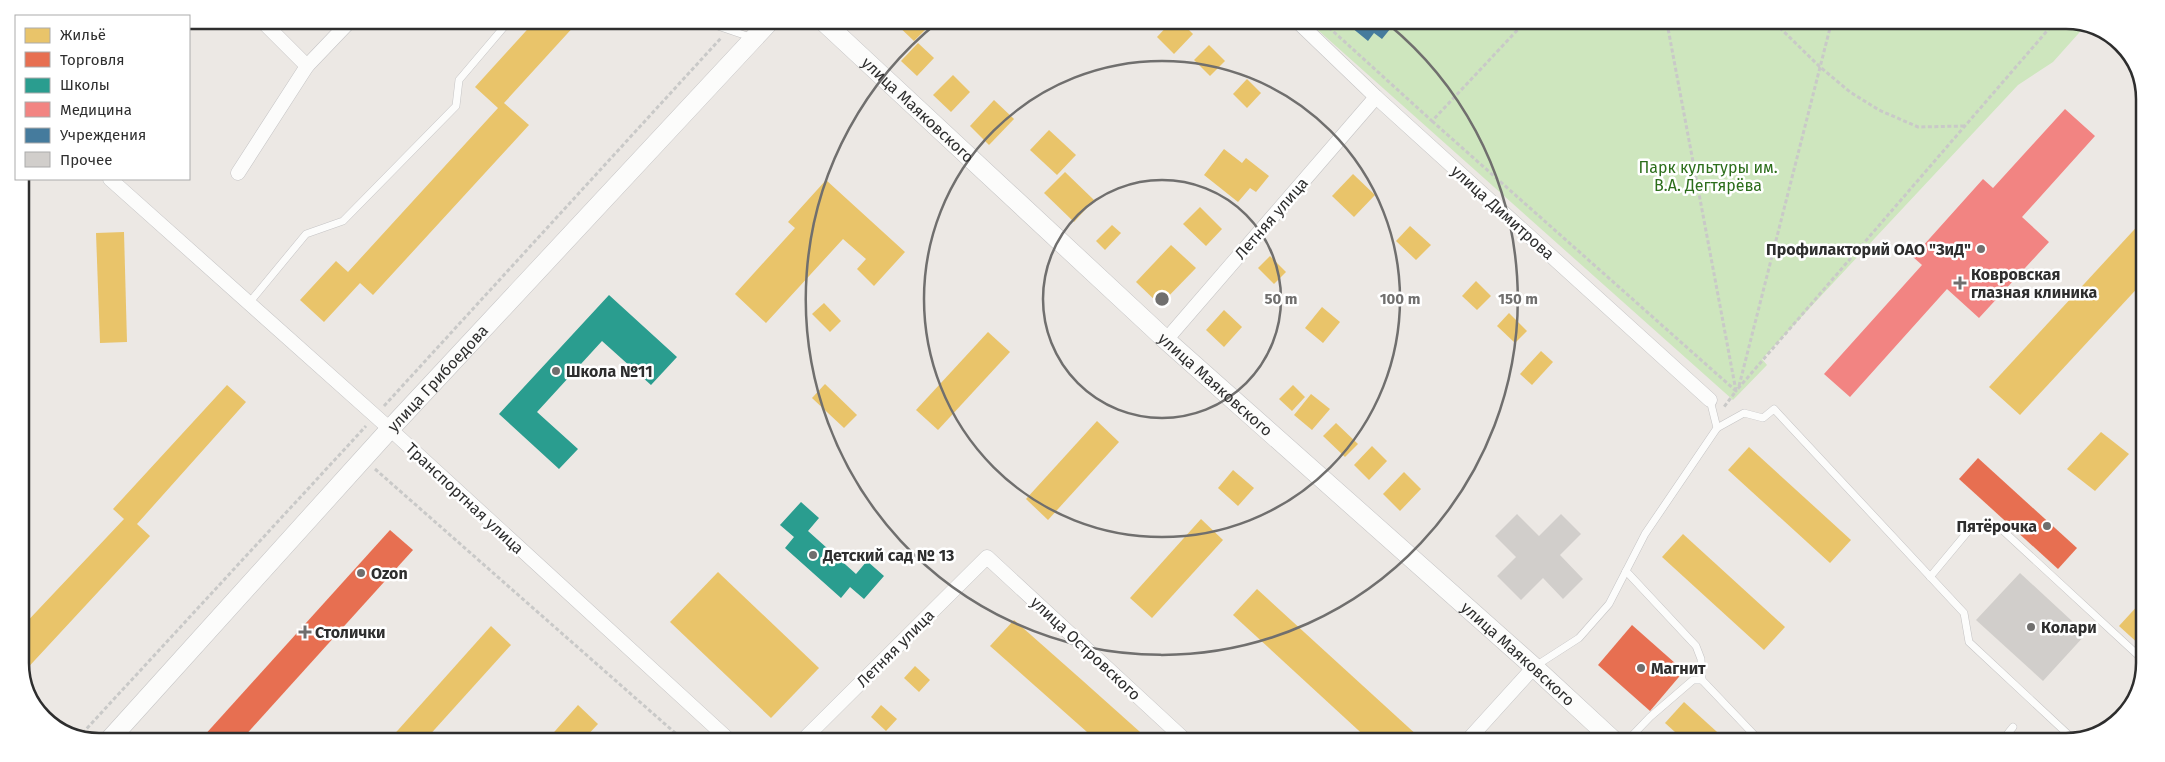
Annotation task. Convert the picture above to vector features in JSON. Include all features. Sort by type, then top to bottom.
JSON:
[{"type":"street","points":[[270,29],[307,66]]},
{"type":"street","points":[[238,173],[307,66],[342,29]]},
{"type":"street","name":"улица Грибоедова","points":[[116,733],[365,459],[390,429],[762,29]]},
{"type":"street","name":"улица Маяковского","points":[[831,29],[1166,340],[1534,667],[1605,733]]},
{"type":"street","name":"улица Димитрова","points":[[1305,29],[1376,97],[1710,400]]},
{"type":"street","name":"Летняя улица","points":[[1166,340],[1376,97]]},
{"type":"street","name":"Транспортная улица","points":[[111,180],[390,429],[721,733]]},
{"type":"street","name":"Летняя улица","points":[[810,733],[987,557]]},
{"type":"street","name":"улица Островского","points":[[987,557],[1177,733]]},
{"type":"street","points":[[1474,733],[1534,667]]},
{"type":"lane","points":[[249,303],[306,234],[343,221],[456,106],[459,80],[502,29]]},
{"type":"lane","points":[[732,29],[754,38]]},
{"type":"lane","points":[[1710,400],[1717,428]]},
{"type":"lane","points":[[1534,667],[1579,638],[1609,604],[1646,534],[1717,428],[1744,413],[1763,418],[1774,409],[1964,613],[1969,642],[2066,733]]},
{"type":"lane","points":[[1930,577],[1970,529],[1998,526],[2136,653]]},
{"type":"lane","points":[[1626,571],[1696,646],[1701,659],[1702,680],[1752,733]]},
{"type":"lane","points":[[1635,733],[1693,680],[1702,680]]},
{"type":"lane","points":[[2008,733],[2013,727]]},
{"type":"path","points":[[84,732],[729,29]]},
{"type":"path","points":[[1332,29],[1432,121],[1737,390]]},
{"type":"path","points":[[1432,121],[1518,29]]},
{"type":"path","points":[[1668,29],[1737,390]]},
{"type":"path","points":[[1780,29],[1819,66],[1857,97],[1878,110],[1918,127],[1965,126]]},
{"type":"path","points":[[1737,390],[1830,29]]},
{"type":"path","points":[[1715,418],[1737,390],[2049,29]]},
{"type":"path","points":[[348,445],[675,733]]},
{"type":"green space","name":"Парк культуры им. В.А. Дегтярёва","points":[[1317,29],[2081,30],[2053,62],[2018,85],[1762,359],[1767,365],[1733,400]]},
{"type":"building: Жильё","points":[[528,29],[572,29],[504,103],[529,125],[373,295],[360,283],[324,322],[300,300],[336,261],[348,272],[498,108],[475,87]]},
{"type":"building: Жильё","points":[[901,29],[926,29],[914,41]]},
{"type":"building: Жильё","points":[[1164,29],[1188,29],[1193,34],[1174,54],[1157,37]]},
{"type":"building: Жильё","points":[[918,43],[934,58],[917,76],[901,61]]},
{"type":"building: Жильё","points":[[1209,45],[1225,61],[1210,76],[1194,60]]},
{"type":"building: Жильё","points":[[953,75],[970,92],[951,112],[933,95]]},
{"type":"building: Жильё","points":[[1247,79],[1261,93],[1247,108],[1233,94]]},
{"type":"building: Жильё","points":[[994,100],[1014,119],[989,145],[970,126]]},
{"type":"building: Жильё","points":[[1049,130],[1076,155],[1057,175],[1030,150]]},
{"type":"building: Жильё","points":[[1224,149],[1242,163],[1246,158],[1269,176],[1256,192],[1250,188],[1238,202],[1204,175]]},
{"type":"building: Жильё","points":[[1065,172],[1094,200],[1074,222],[1044,193]]},
{"type":"building: Жильё","points":[[1353,174],[1375,195],[1354,217],[1332,196]]},
{"type":"building: Жильё","points":[[826,180],[905,252],[874,286],[857,269],[866,259],[843,239],[766,323],[735,294],[795,228],[788,222]]},
{"type":"building: Жильё","points":[[1200,207],[1222,229],[1206,246],[1183,224]]},
{"type":"building: Жильё","points":[[1112,225],[1121,233],[1105,250],[1096,241]]},
{"type":"building: Жильё","points":[[1410,226],[1431,245],[1416,260],[1396,241]]},
{"type":"building: Жильё","points":[[2136,228],[2136,290],[2020,415],[1989,387]]},
{"type":"building: Жильё","points":[[124,232],[127,342],[100,343],[96,233]]},
{"type":"building: Жильё","points":[[1171,245],[1196,268],[1160,305],[1136,282]]},
{"type":"building: Жильё","points":[[1270,256],[1286,272],[1274,284],[1258,268]]},
{"type":"building: Жильё","points":[[1476,281],[1491,296],[1477,310],[1462,296]]},
{"type":"building: Жильё","points":[[824,303],[841,321],[830,332],[812,314]]},
{"type":"building: Жильё","points":[[1322,307],[1340,322],[1323,343],[1305,328]]},
{"type":"building: Жильё","points":[[1224,310],[1242,327],[1224,347],[1206,330]]},
{"type":"building: Жильё","points":[[1509,313],[1527,331],[1515,343],[1497,326]]},
{"type":"building: Жильё","points":[[988,332],[1010,352],[938,430],[916,410]]},
{"type":"building: Жильё","points":[[1541,351],[1553,362],[1532,385],[1520,374]]},
{"type":"building: Жильё","points":[[825,384],[857,415],[844,428],[812,398]]},
{"type":"building: Жильё","points":[[227,385],[246,402],[137,524],[150,536],[29,666],[29,619],[124,519],[113,509]]},
{"type":"building: Жильё","points":[[1293,385],[1305,397],[1292,411],[1279,399]]},
{"type":"building: Жильё","points":[[1311,394],[1330,409],[1312,430],[1294,415]]},
{"type":"building: Жильё","points":[[1097,421],[1119,442],[1048,520],[1026,499]]},
{"type":"building: Жильё","points":[[1336,423],[1358,444],[1345,457],[1323,436]]},
{"type":"building: Жильё","points":[[2101,432],[2129,454],[2095,491],[2067,469]]},
{"type":"building: Жильё","points":[[1372,446],[1387,461],[1369,480],[1354,465]]},
{"type":"building: Жильё","points":[[1749,447],[1851,540],[1830,563],[1728,470]]},
{"type":"building: Жильё","points":[[1233,470],[1254,488],[1238,506],[1218,488]]},
{"type":"building: Жильё","points":[[1404,472],[1421,489],[1400,511],[1383,494]]},
{"type":"building: Жильё","points":[[1201,519],[1223,540],[1152,618],[1130,598]]},
{"type":"building: Жильё","points":[[1683,534],[1785,627],[1764,650],[1662,557]]},
{"type":"building: Жильё","points":[[718,572],[819,668],[771,718],[670,622]]},
{"type":"building: Жильё","points":[[1257,589],[1415,733],[1361,733],[1233,615]]},
{"type":"building: Жильё","points":[[2136,607],[2136,641],[2119,626]]},
{"type":"building: Жильё","points":[[1014,620],[1141,733],[1088,733],[990,646]]},
{"type":"building: Жильё","points":[[491,626],[511,645],[431,733],[395,733]]},
{"type":"building: Жильё","points":[[915,666],[930,680],[919,692],[904,678]]},
{"type":"building: Жильё","points":[[1684,702],[1718,733],[1676,733],[1665,723]]},
{"type":"building: Жильё","points":[[578,705],[598,724],[590,733],[553,733]]},
{"type":"building: Жильё","points":[[881,705],[897,719],[886,731],[871,717]]},
{"type":"building: Торговля","points":[[1978,458],[2077,548],[2058,569],[1959,479]]},
{"type":"building: Торговля","points":[[390,530],[413,550],[248,733],[207,733]]},
{"type":"building: Торговля","name":"Магнит","points":[[1632,625],[1684,671],[1650,711],[1598,665]]},
{"type":"building: Школы","name":"Школа №11","points":[[609,295],[677,357],[651,385],[602,341],[537,412],[578,449],[559,469],[499,414]]},
{"type":"building: Школы","name":"Детский сад № 13","points":[[801,502],[819,518],[808,531],[856,574],[867,561],[884,576],[864,599],[850,587],[841,598],[785,548],[794,537],[780,525]]},
{"type":"building: Медицина","name":"Профилакторий ОАО \"ЗиД\"","points":[[2065,109],[2095,136],[2022,217],[2049,242],[1979,318],[1947,289],[1850,397],[1824,374],[1922,265],[1913,257],[1983,179],[1993,188]]},
{"type":"building: Учреждения","points":[[1353,29],[1390,29],[1382,39],[1374,33],[1368,41]]},
{"type":"building: Прочее","points":[[1517,514],[1539,536],[1561,514],[1581,534],[1560,555],[1583,579],[1563,599],[1543,578],[1521,600],[1497,576],[1516,557],[1495,536]]},
{"type":"building: Прочее","name":"Колари","points":[[2020,573],[2086,634],[2043,681],[1976,620]]},
{"type":"place","name":"Профилакторий ОАО \"ЗиД\"","points":[[1981,249]]},
{"type":"place","name":"Ковровская глазная клиника","points":[[1960,283]]},
{"type":"place","name":"Школа №11","points":[[556,371]]},
{"type":"place","name":"Пятёрочка","points":[[2047,526]]},
{"type":"place","name":"Детский сад № 13","points":[[813,555]]},
{"type":"place","name":"Ozon","points":[[361,573]]},
{"type":"place","name":"Колари","points":[[2031,627]]},
{"type":"place","name":"Столички","points":[[305,632]]},
{"type":"place","name":"Магнит","points":[[1641,668]]}]
